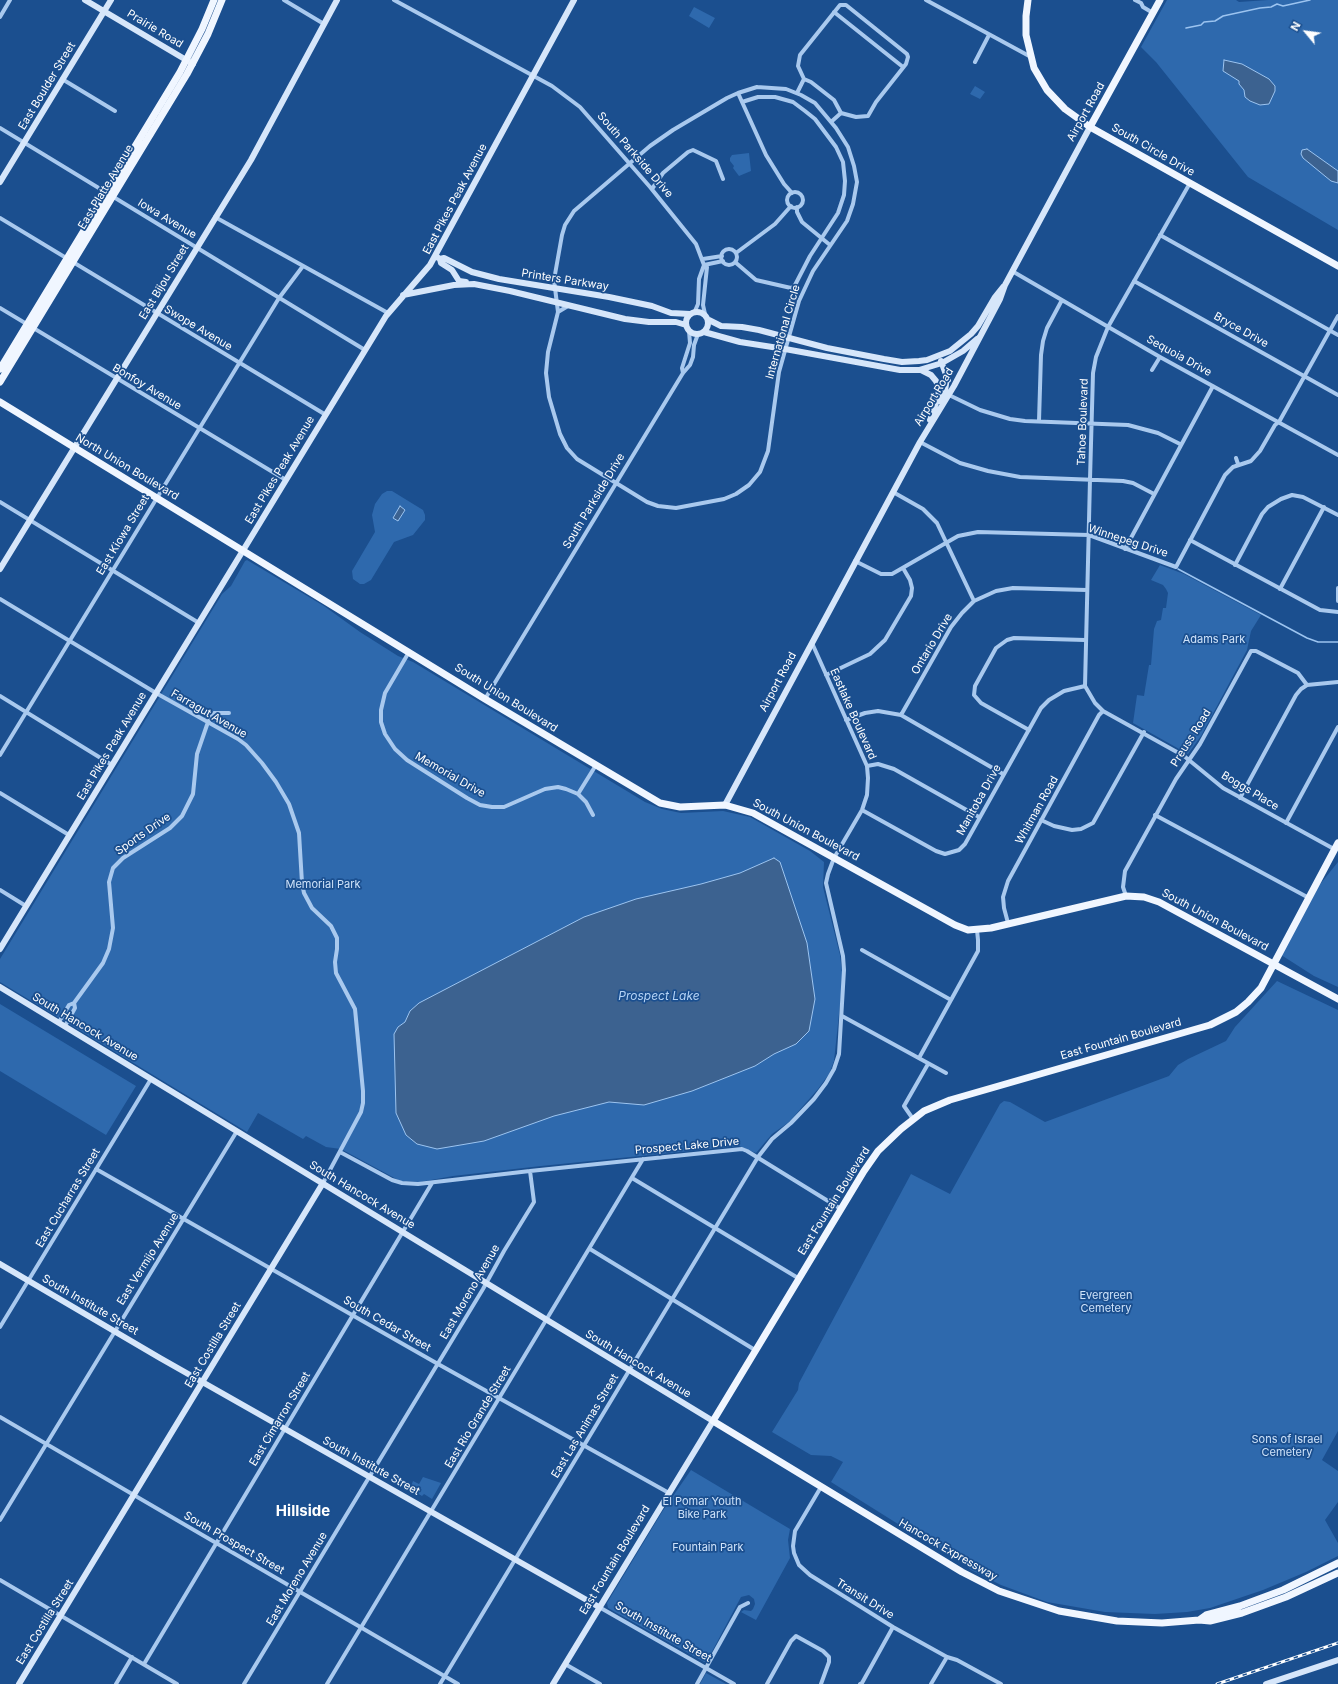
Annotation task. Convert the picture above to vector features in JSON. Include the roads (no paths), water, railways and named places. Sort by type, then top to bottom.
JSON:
[{"type":"main road","name":"Prairie Road","points":[[86,0],[189,62]]},
{"type":"main road","name":"East Boulder Street","points":[[0,182],[111,0]]},
{"type":"main road","name":"East Platte Avenue","points":[[189,62],[214,0]]},
{"type":"main road","name":"East Platte Avenue","points":[[0,382],[30,326],[189,62],[208,34],[222,0]]},
{"type":"main road","name":"East Bijou Street","points":[[0,569],[251,160],[337,0]]},
{"type":"main road","name":"East Pikes Peak Avenue","points":[[0,949],[388,313],[437,258],[574,0]]},
{"type":"main road","name":"South Circle Drive","points":[[1028,0],[1026,25],[1031,57],[1040,79],[1050,93],[1072,115],[1090,127],[1338,266]]},
{"type":"main road","name":"Airport Road","points":[[725,805],[920,442],[950,393],[1000,299],[1005,284],[1160,0]]},
{"type":"main road","name":"Printers Parkway","points":[[437,258],[441,263],[452,270],[459,281],[510,291],[625,319],[649,322],[676,322],[688,328]]},
{"type":"main road","name":"Printers Parkway","points":[[437,258],[444,258],[472,272],[499,279],[652,306],[671,313],[692,312]]},
{"type":"main road","name":"Printers Parkway","points":[[403,295],[454,285],[474,284]]},
{"type":"main road","points":[[983,331],[963,352],[942,363],[919,370],[889,369],[740,342],[701,333],[688,328],[687,318],[692,312],[700,311],[705,314],[709,320],[721,326],[748,328],[894,361],[919,361],[950,351],[971,334],[978,326],[995,297],[1005,284]]},
{"type":"main road","name":"South Parkside Drive","points":[[701,333],[707,329],[709,320]]},
{"type":"main road","name":"East Platte Avenue","points":[[0,369],[30,326]]},
{"type":"main road","points":[[939,355],[947,376],[950,393]]},
{"type":"main road","points":[[919,370],[931,375],[938,384],[938,396],[926,432]]},
{"type":"main road","points":[[932,415],[945,391],[947,376]]},
{"type":"main road","name":"North Union Boulevard","points":[[0,402],[243,550]]},
{"type":"main road","name":"South Union Boulevard","points":[[243,550],[410,651],[485,699],[660,803],[680,807],[725,805],[753,813],[955,925],[968,930],[977,930],[1126,896],[1144,897],[1159,902],[1338,999]]},
{"type":"main road","name":"East Fountain Boulevard","points":[[553,1684],[840,1209],[878,1151],[900,1129],[924,1111],[950,1100],[1221,1021],[1236,1012],[1261,988],[1336,846]]},
{"type":"main road","name":"South Hancock Avenue","points":[[0,987],[713,1421]]},
{"type":"main road","name":"East Costilla Street","points":[[19,1684],[322,1183]]},
{"type":"main road","name":"South Institute Street","points":[[0,1264],[284,1429],[599,1607]]},
{"type":"main road","name":"Hancock Expressway","points":[[713,1421],[962,1572],[999,1591],[1041,1606],[1076,1615],[1117,1621],[1162,1623],[1199,1620],[1210,1621],[1242,1613],[1286,1597],[1338,1573]]},
{"type":"main road","name":"Hancock Expressway","points":[[1199,1620],[1206,1615],[1240,1606],[1283,1590],[1338,1563]]},
{"type":"main road","points":[[1266,1684],[1338,1660]]},
{"type":"street","points":[[0,17],[10,0]]},
{"type":"street","points":[[284,0],[324,24]]},
{"type":"street","name":"South Parkside Drive","points":[[394,0],[558,90],[580,108],[652,189],[691,236],[699,248],[704,265],[707,267],[703,305],[705,314]]},
{"type":"street","points":[[926,0],[1031,57]]},
{"type":"street","points":[[1135,0],[1140,3],[1142,7],[1153,13]]},
{"type":"street","points":[[840,4],[846,5],[907,54],[907,61],[876,102],[868,116],[856,117],[840,113],[834,100],[811,82],[804,79],[798,66],[800,55],[840,4]]},
{"type":"street","points":[[834,12],[903,67]]},
{"type":"street","points":[[975,62],[989,35]]},
{"type":"street","points":[[62,79],[115,111]]},
{"type":"street","points":[[797,92],[804,79]]},
{"type":"street","name":"International Circle","points":[[751,88],[786,88],[797,92],[815,104],[831,122],[848,147],[857,182],[849,216],[808,281],[799,301],[785,349],[776,390],[767,456],[760,472],[749,485],[736,494],[724,499],[676,508],[664,508],[653,505],[577,459],[567,448],[560,434],[549,397],[546,373],[548,352],[558,312],[554,280],[562,235],[571,215],[650,146],[673,130],[738,93],[751,88]]},
{"type":"street","points":[[738,93],[766,155],[784,184],[792,193],[798,193],[803,198],[802,203],[797,207],[791,206]]},
{"type":"street","points":[[735,262],[756,280],[791,288],[794,286],[810,256],[838,213],[845,189],[843,162],[834,143],[815,119],[793,102],[770,97],[758,97],[742,102]]},
{"type":"street","points":[[831,122],[840,113]]},
{"type":"street","name":"Iowa Avenue","points":[[0,128],[365,350]]},
{"type":"street","points":[[652,189],[664,173],[688,152],[693,150],[716,161],[723,179]]},
{"type":"street","name":"Tahoe Boulevard","points":[[1086,686],[1090,479],[1094,373],[1096,357],[1108,327],[1190,183]]},
{"type":"street","points":[[791,206],[788,199],[792,193]]},
{"type":"street","points":[[736,253],[774,224],[791,206]]},
{"type":"street","points":[[797,207],[797,212],[802,222],[830,244]]},
{"type":"street","points":[[215,217],[388,313]]},
{"type":"street","name":"Swope Avenue","points":[[0,218],[326,415]]},
{"type":"street","points":[[1160,235],[1338,334]]},
{"type":"street","points":[[722,258],[724,252],[729,249],[736,253]]},
{"type":"street","points":[[735,262],[737,257],[736,253]]},
{"type":"street","points":[[703,259],[722,258],[730,264],[735,262]]},
{"type":"street","points":[[704,265],[722,258]]},
{"type":"street","name":"South Parkside Drive","points":[[692,312],[698,304],[700,279],[704,265]]},
{"type":"street","name":"East Kiowa Street","points":[[0,755],[279,298],[303,266]]},
{"type":"street","name":"Sequoia Drive","points":[[1012,271],[1160,357],[1338,455]]},
{"type":"street","name":"Bryce Drive","points":[[1134,281],[1338,395]]},
{"type":"street","points":[[1039,422],[1041,355],[1043,341],[1047,328],[1062,300]]},
{"type":"street","points":[[558,312],[568,306]]},
{"type":"street","name":"Bonfoy Avenue","points":[[0,308],[286,480]]},
{"type":"street","name":"Winnepeg Drive","points":[[856,561],[881,574],[892,574],[958,536],[978,532],[1089,535],[1176,567],[1225,475],[1229,470],[1238,464],[1251,461],[1256,457],[1279,422],[1338,316]]},
{"type":"street","points":[[683,373],[682,368],[690,343],[688,328]]},
{"type":"street","name":"South Parkside Drive","points":[[485,699],[683,373],[690,365],[693,357],[694,345],[701,333]]},
{"type":"street","points":[[1152,370],[1160,357]]},
{"type":"street","points":[[1125,549],[1180,444],[1213,386]]},
{"type":"street","points":[[950,393],[970,406],[995,415],[1018,420],[1039,422],[1093,422],[1128,425],[1158,433],[1180,444]]},
{"type":"street","points":[[920,442],[960,463],[988,471],[1020,477],[1123,481],[1133,483],[1154,494]]},
{"type":"street","points":[[1236,458],[1238,464]]},
{"type":"street","points":[[1291,489],[1292,495]]},
{"type":"street","points":[[893,492],[923,509],[931,515],[937,523],[974,601]]},
{"type":"street","points":[[1235,565],[1265,510],[1276,501],[1292,495],[1307,498],[1338,515]]},
{"type":"street","points":[[0,502],[199,623]]},
{"type":"street","points":[[1280,589],[1324,507]]},
{"type":"street","points":[[1190,540],[1320,610],[1338,612]]},
{"type":"street","points":[[826,675],[870,654],[885,640],[911,596],[912,588],[910,580],[903,568]]},
{"type":"street","name":"Ontario Drive","points":[[901,715],[951,627],[974,601],[996,591],[1013,588],[1087,590]]},
{"type":"street","points":[[1338,588],[1338,601]]},
{"type":"street","name":"Farragut Avenue","points":[[0,599],[156,693],[232,735],[246,745],[272,777],[289,804],[299,833],[304,893],[312,908],[334,930],[338,944],[335,962],[336,973],[340,984],[351,1000]]},
{"type":"street","points":[[1028,730],[981,703],[974,695],[975,686],[996,648],[1007,640],[1014,638],[1086,640]]},
{"type":"street","name":"Eastlake Boulevard","points":[[812,643],[867,766],[867,789],[862,810],[834,858]]},
{"type":"street","name":"Memorial Drive","points":[[410,651],[385,693],[381,710],[381,722],[385,734],[406,760],[467,798],[486,806],[504,807],[554,787],[566,789],[578,794]]},
{"type":"street","name":"Preuss Road","points":[[1126,896],[1123,883],[1125,872],[1155,815],[1188,760],[1200,744],[1251,651],[1256,651],[1302,676],[1307,685]]},
{"type":"street","points":[[1240,798],[1296,694],[1307,685],[1338,682]]},
{"type":"street","name":"Boggs Place","points":[[1086,686],[1094,703],[1103,711],[1144,732],[1188,760],[1224,788],[1240,798],[1286,823],[1336,846]]},
{"type":"street","name":"Manitoba Drive","points":[[862,810],[936,851],[945,854],[953,853],[959,850],[965,844],[1041,708],[1049,700],[1064,691],[1086,686]]},
{"type":"street","points":[[0,696],[112,765]]},
{"type":"street","name":"Whitman Road","points":[[1008,923],[1003,897],[1005,889],[1099,714],[1103,711]]},
{"type":"street","points":[[846,720],[865,713],[878,712],[901,715],[1004,774]]},
{"type":"street","points":[[208,722],[214,713],[229,713]]},
{"type":"street","name":"Sports Drive","points":[[62,1024],[69,1005],[74,1003],[103,962],[109,949],[112,928],[109,882],[111,872],[119,861],[170,828],[182,816],[193,794],[197,754],[208,722]]},
{"type":"street","points":[[1286,823],[1338,727]]},
{"type":"street","points":[[1041,820],[1054,826],[1072,830],[1081,829],[1093,823],[1144,732]]},
{"type":"street","points":[[867,766],[878,764],[894,769],[979,817]]},
{"type":"street","points":[[593,815],[586,802],[578,794],[596,766]]},
{"type":"street","points":[[0,793],[69,835]]},
{"type":"street","points":[[1155,815],[1309,898]]},
{"type":"street","points":[[758,1158],[772,1139],[791,1123],[810,1103],[831,1076],[839,1054],[844,963],[826,883],[834,858]]},
{"type":"street","points":[[0,890],[26,906]]},
{"type":"street","points":[[919,1058],[978,951],[977,930]]},
{"type":"street","points":[[862,950],[951,1000]]},
{"type":"street","name":"East Costilla Street","points":[[322,1183],[361,1112],[363,1104],[356,1015],[351,1000]]},
{"type":"street","points":[[842,1016],[946,1073]]},
{"type":"street","points":[[913,1119],[904,1106],[928,1064]]},
{"type":"street","name":"East Cucharras Street","points":[[0,1327],[151,1079]]},
{"type":"street","name":"East Vermijo Avenue","points":[[0,1520],[237,1131]]},
{"type":"street","name":"Prospect Lake Drive","points":[[340,1152],[396,1182],[418,1184],[737,1149],[747,1151],[840,1209]]},
{"type":"street","name":"East Las Animas Street","points":[[440,1684],[758,1158]]},
{"type":"street","name":"East Rio Grande Street","points":[[327,1684],[643,1160]]},
{"type":"street","name":"South Cedar Street","points":[[96,1169],[438,1364],[669,1493]]},
{"type":"street","name":"East Moreno Avenue","points":[[244,1684],[438,1364],[534,1202],[530,1171]]},
{"type":"street","points":[[632,1178],[798,1278]]},
{"type":"street","name":"East Cimarron Street","points":[[144,1664],[432,1183]]},
{"type":"street","points":[[590,1249],[756,1350]]},
{"type":"street","name":"South Prospect Street","points":[[0,1417],[458,1684]]},
{"type":"street","name":"Transit Drive","points":[[821,1487],[795,1531],[793,1546],[796,1560],[799,1565],[810,1575],[893,1627],[947,1657],[956,1660],[1001,1684]]},
{"type":"street","points":[[0,1580],[177,1684]]},
{"type":"street","points":[[697,1684],[740,1607],[748,1603]]},
{"type":"street","name":"South Institute Street","points":[[599,1607],[734,1684]]},
{"type":"street","points":[[860,1684],[862,1683],[893,1627]]},
{"type":"street","points":[[767,1684],[791,1641],[796,1636],[823,1651],[828,1657],[829,1662],[820,1684]]},
{"type":"street","points":[[931,1684],[947,1657]]},
{"type":"street","points":[[116,1684],[132,1658]]},
{"type":"street","points":[[565,1664],[600,1684]]},
{"type":"water","points":[[1224,60],[1242,64],[1269,79],[1275,86],[1275,91],[1269,104],[1260,105],[1245,97],[1244,90],[1239,84],[1239,81],[1223,71]]},
{"type":"water","points":[[1307,149],[1338,171],[1338,183],[1331,181],[1303,158],[1301,154],[1302,150]]},
{"type":"water","points":[[400,506],[405,510],[398,521],[393,518]]},
{"type":"water","name":"Prospect Lake","points":[[774,858],[780,862],[807,943],[815,999],[809,1031],[796,1044],[774,1054],[755,1066],[692,1091],[644,1105],[609,1102],[554,1116],[484,1141],[437,1149],[417,1144],[406,1135],[396,1113],[394,1034],[398,1027],[405,1022],[410,1011],[419,1003],[584,917],[636,899],[701,884],[740,873]]},
{"type":"waterway","points":[[1186,28],[1201,25],[1204,22],[1215,21],[1223,16],[1271,7],[1277,4],[1283,6],[1310,0]]},
{"type":"waterway","points":[[1178,569],[1307,638],[1318,642],[1338,642]]},
{"type":"railway","points":[[1217,1684],[1338,1643]]},
{"type":"district","name":"Hillside","points":[[303,1511]]},
{"type":"park label","name":"Adams Park","points":[[1214,640]]},
{"type":"park label","name":"Memorial Park","points":[[323,885]]},
{"type":"park label","name":"Evergreen Cemetery","points":[[1106,1302]]},
{"type":"park label","name":"Sons of Israel Cemetery","points":[[1287,1446]]},
{"type":"park label","name":"El Pomar Youth Bike Park","points":[[702,1508]]},
{"type":"park label","name":"Fountain Park","points":[[708,1548]]}]
